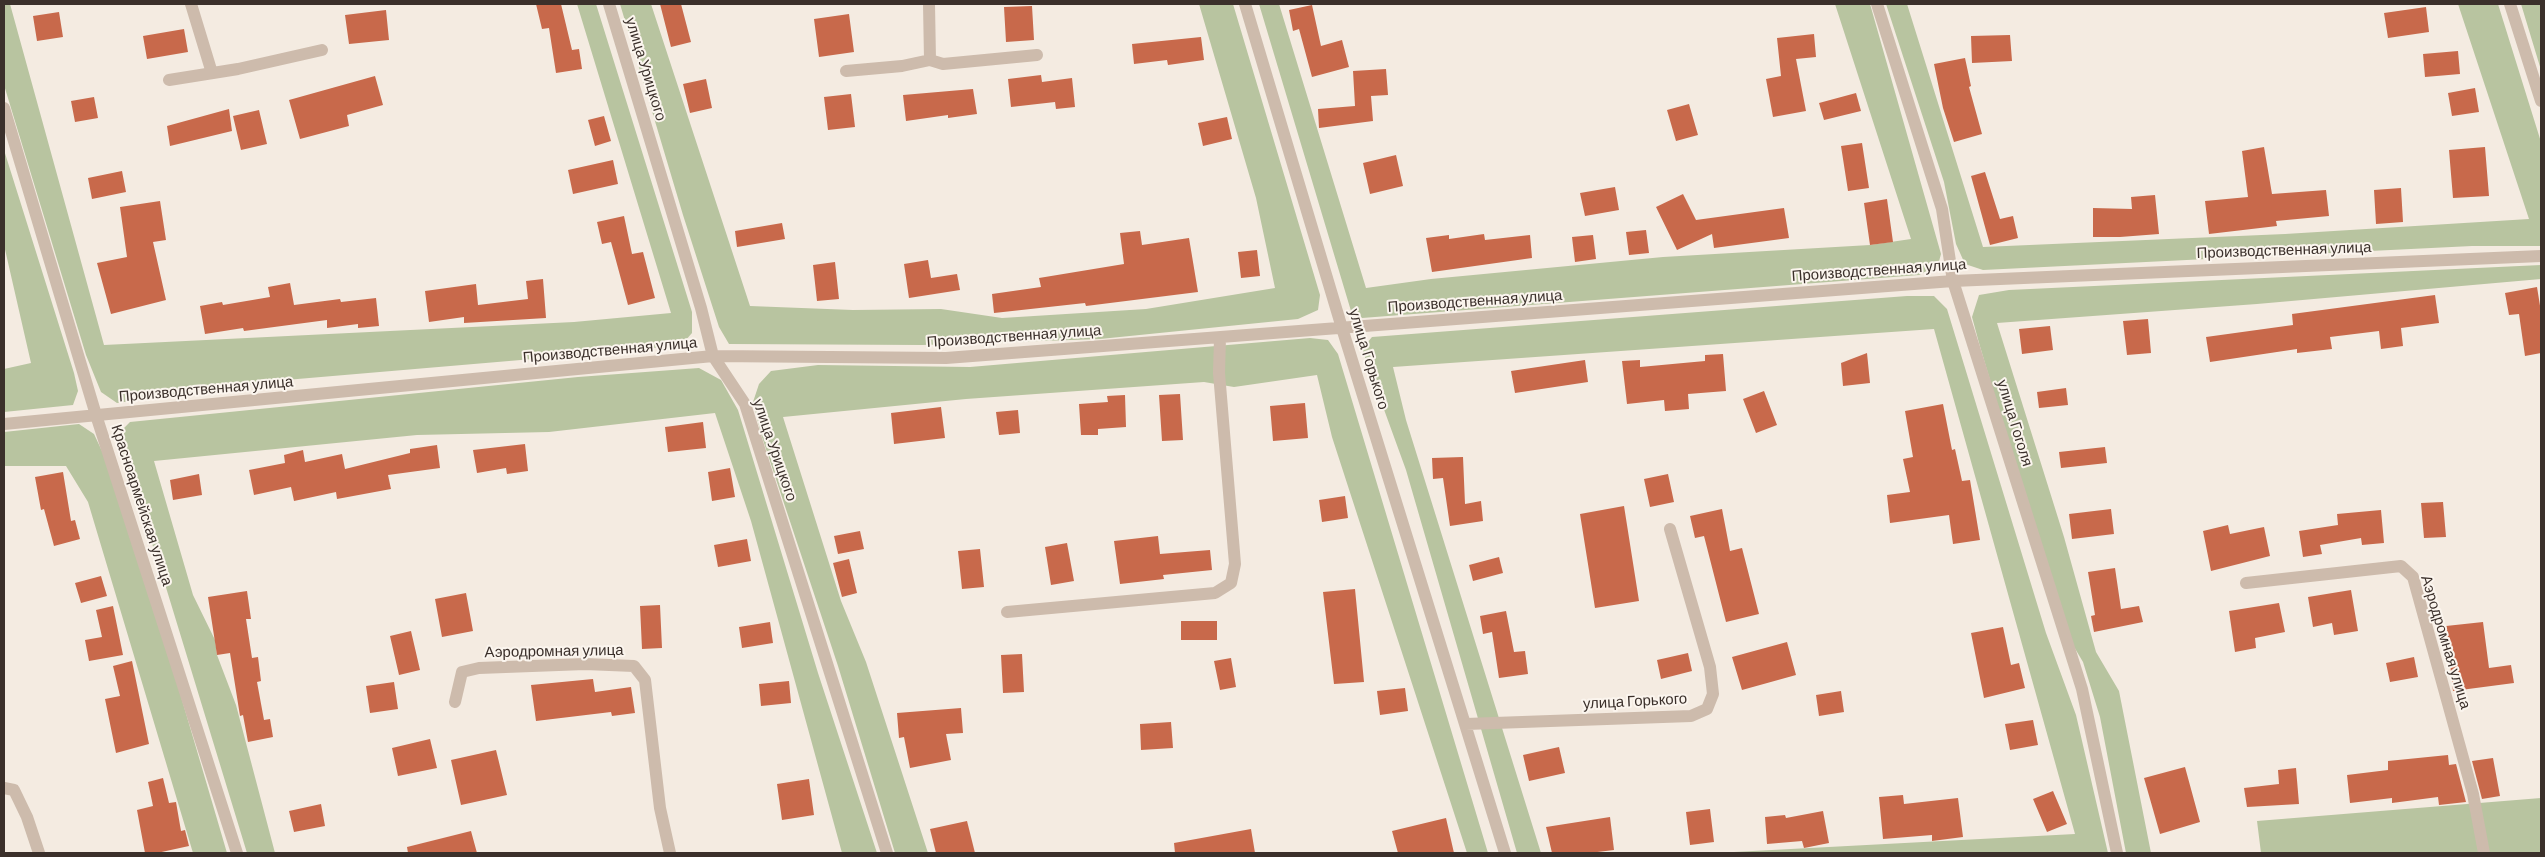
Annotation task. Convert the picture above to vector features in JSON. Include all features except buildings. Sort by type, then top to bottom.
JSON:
[{"type":"street","points":[[191,4],[212,72]]},
{"type":"street","name":"улица Урицкого","points":[[609,4],[714,356],[745,404],[886,853]]},
{"type":"street","points":[[929,4],[930,60]]},
{"type":"street","name":"улица Горького","points":[[1245,4],[1342,328],[1505,853]]},
{"type":"street","name":"улица Гоголя","points":[[1877,4],[1942,209],[1954,280],[2082,689],[2117,853]]},
{"type":"street","points":[[2510,4],[2541,101]]},
{"type":"street","points":[[169,80],[322,50]]},
{"type":"street","points":[[846,71],[902,66],[930,60],[943,64],[1036,56]]},
{"type":"street","name":"Красноармейская улица","points":[[4,108],[96,416],[237,853]]},
{"type":"street","name":"Производственная улица","points":[[4,424],[714,356],[946,358],[1954,280],[2541,256]]},
{"type":"street","points":[[1007,612],[1216,594],[1231,583],[1235,564],[1219,373],[1220,338]]},
{"type":"street","name":"улица Горького","points":[[1466,724],[1691,716],[1707,709],[1713,694],[1710,667],[1670,529]]},
{"type":"street","name":"Аэродромная улица","points":[[2246,583],[2401,566],[2413,577],[2473,794],[2484,853]]},
{"type":"street","name":"Аэродромная улица","points":[[455,702],[462,672],[479,668],[585,664],[634,666],[645,680],[660,808],[670,853]]},
{"type":"street","points":[[4,788],[14,790],[27,817],[39,853]]},
{"type":"green space","points":[[4,4],[10,4],[104,345],[574,322],[671,313],[577,4],[596,4],[692,312],[692,333],[685,341],[650,349],[274,381],[117,403],[101,392],[86,355],[4,85]]},
{"type":"green space","points":[[620,4],[651,4],[750,306],[853,310],[941,309],[1002,318],[1146,309],[1275,288],[1256,198],[1199,4],[1233,4],[1320,295],[1318,310],[1298,319],[1100,339],[922,345],[729,344],[719,327],[683,215]]},
{"type":"green space","points":[[1259,4],[1279,4],[1366,288],[1431,279],[1663,257],[1870,245],[1911,239],[1835,4],[1870,4],[1941,254],[1938,265],[1919,275],[1362,318],[1351,311]]},
{"type":"green space","points":[[1886,4],[1907,4],[1983,247],[2285,234],[2529,219],[2458,4],[2498,4],[2541,142],[2541,246],[2472,246],[1983,270],[1965,264],[1956,244],[1944,182]]},
{"type":"green space","points":[[2521,4],[2541,4],[2541,70]]},
{"type":"green space","points":[[4,150],[74,373],[78,391],[73,405],[4,412],[4,369],[31,363],[4,245]]},
{"type":"green space","points":[[2541,265],[2541,279],[2257,304],[1997,323],[2064,537],[2096,652],[2119,691],[2151,853],[2126,853],[2100,717],[2083,662],[2064,630],[1972,317],[1979,295],[2009,290]]},
{"type":"green space","points":[[1907,296],[1934,296],[1947,309],[2046,633],[2076,715],[2108,853],[1715,853],[2075,834],[1934,329],[1393,367],[1406,420],[1541,853],[1517,853],[1406,470],[1362,349],[1372,337]]},
{"type":"green space","points":[[1310,338],[1328,340],[1338,354],[1488,853],[1467,853],[1332,437],[1317,375],[1234,387],[1204,382],[966,399],[783,417],[841,601],[866,662],[928,853],[895,853],[838,666],[761,434],[753,402],[759,384],[771,371],[818,365],[970,367]]},
{"type":"green space","points":[[699,368],[721,380],[738,410],[818,673],[877,853],[842,853],[751,521],[715,413],[549,432],[417,435],[154,461],[193,595],[215,640],[217,655],[236,705],[275,853],[247,853],[157,558],[117,442],[124,428],[130,422],[578,377]]},
{"type":"green space","points":[[79,424],[94,434],[108,464],[180,693],[227,853],[193,853],[88,502],[66,466],[4,466],[4,432]]},
{"type":"green space","points":[[2541,798],[2541,853],[2261,853],[2257,821]]}]
